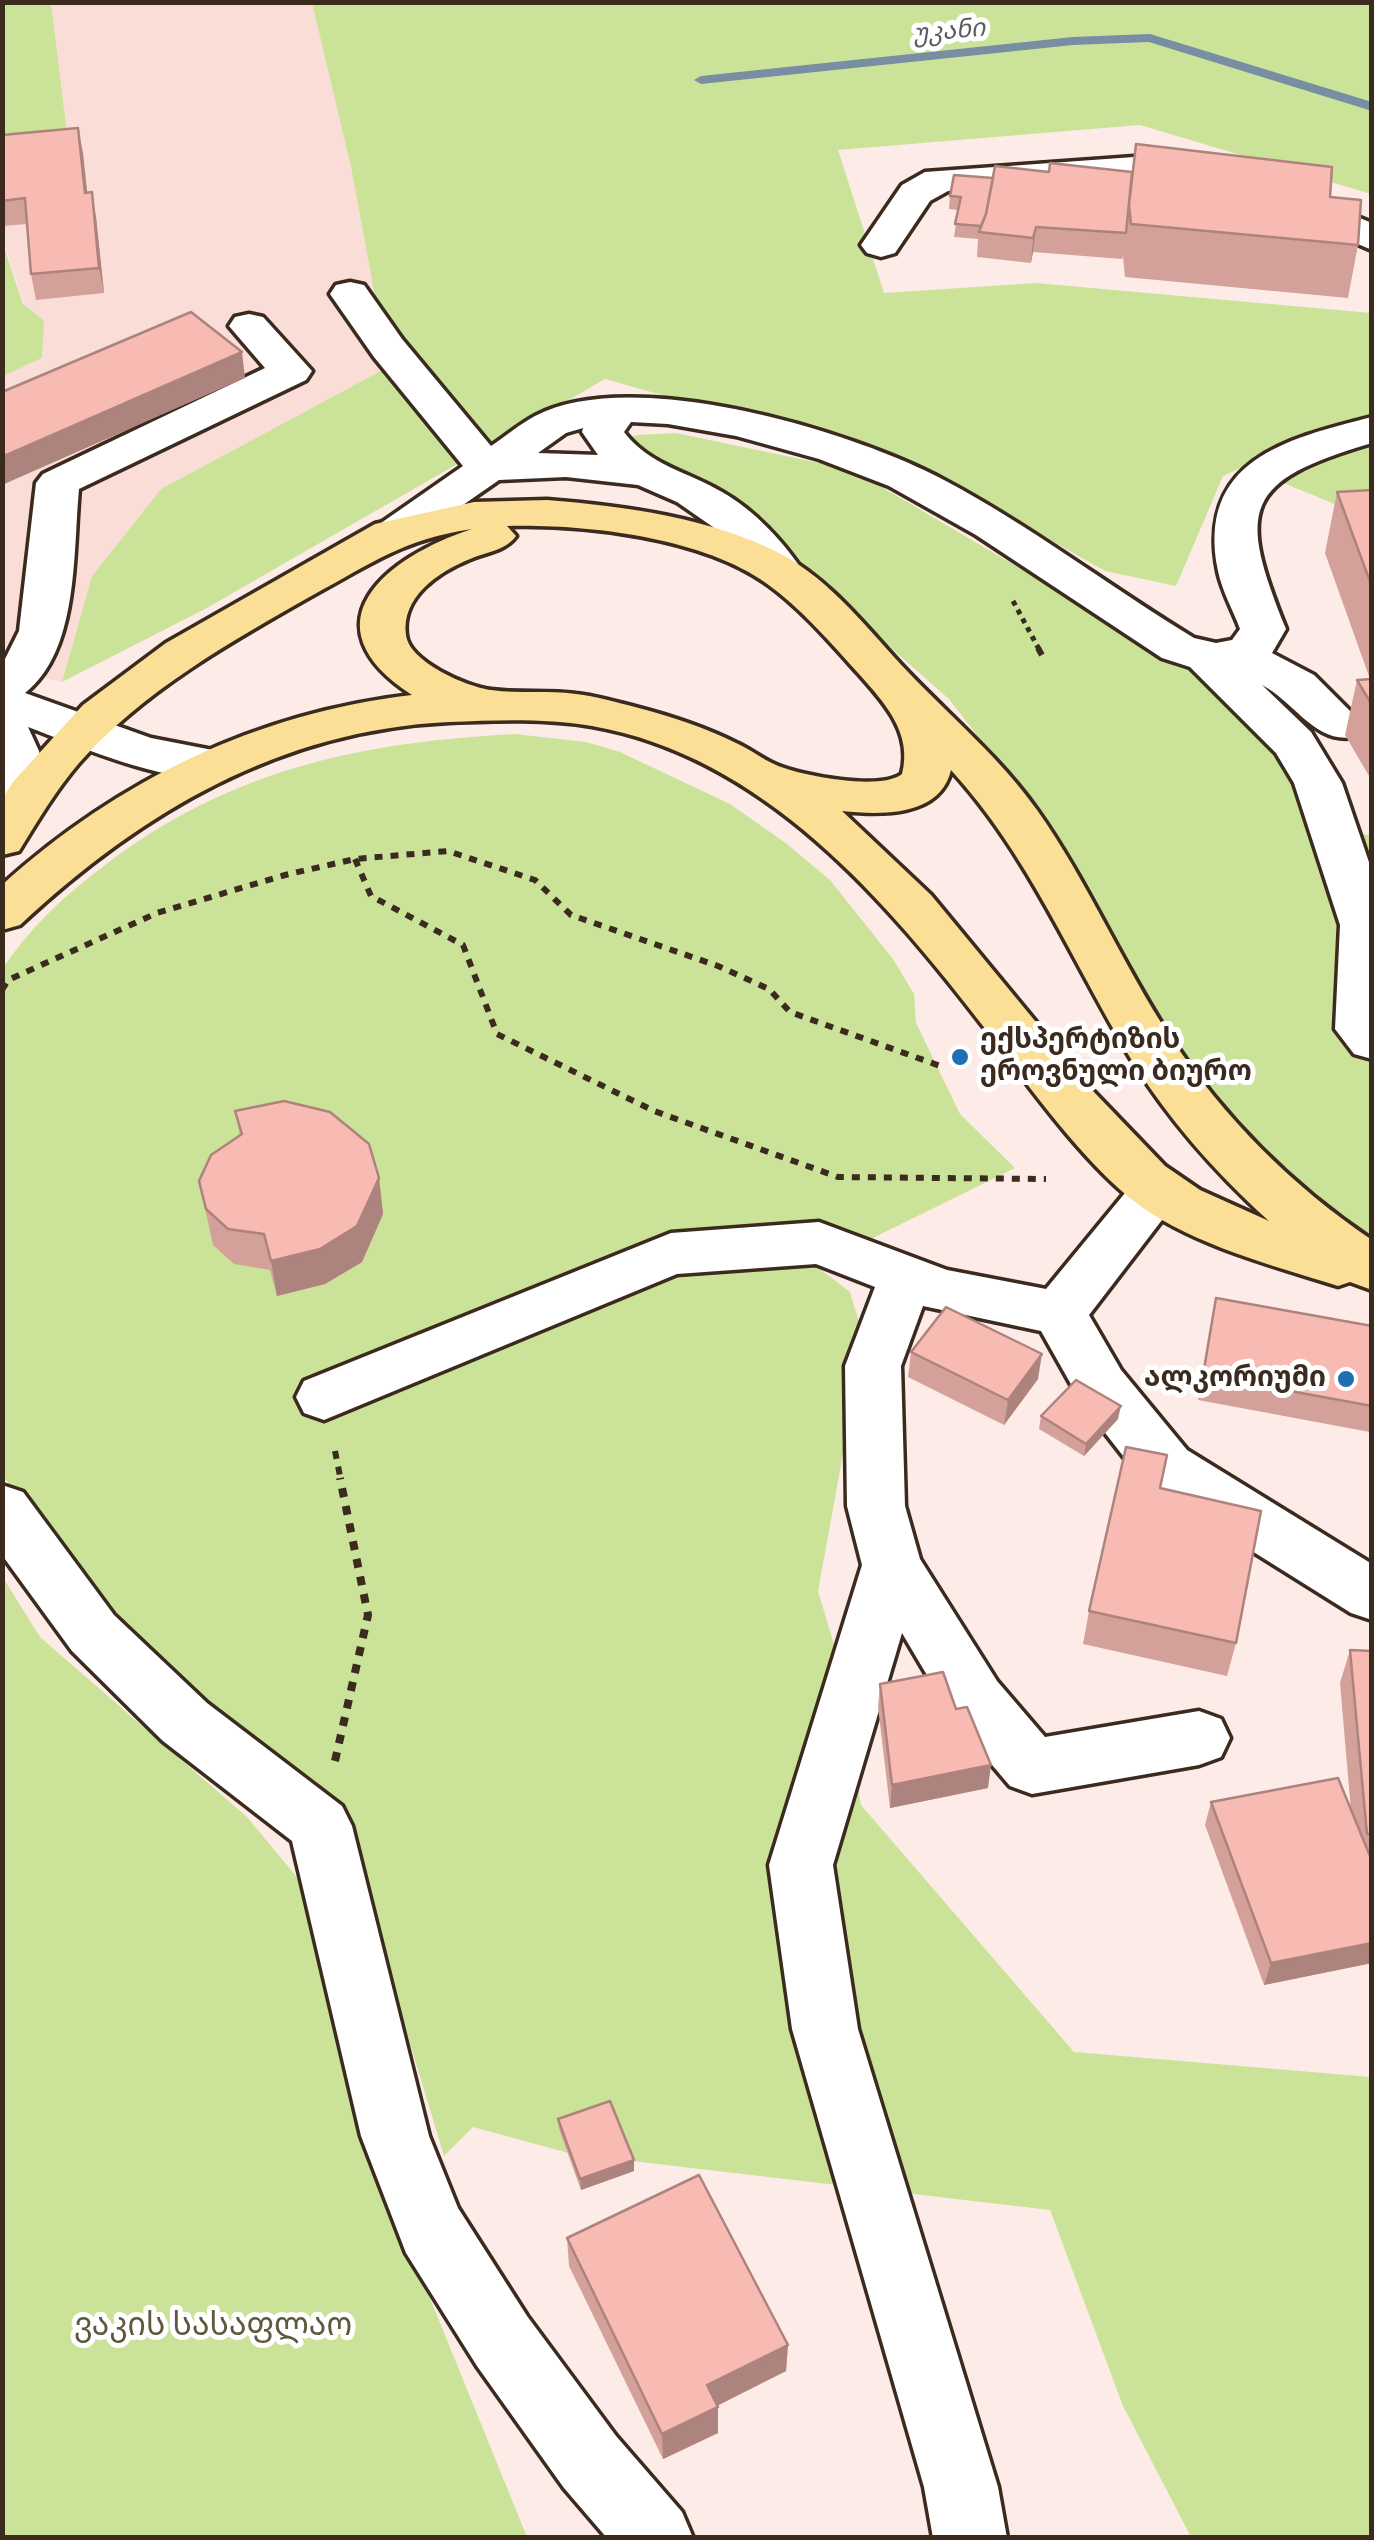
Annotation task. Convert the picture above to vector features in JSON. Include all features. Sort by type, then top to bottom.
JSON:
[{"type":"main road","points":[[2,840],[26,795],[83,728],[124,694],[231,622],[396,532],[446,519],[526,512],[631,521],[725,546],[782,573],[978,766],[1021,822],[1139,1028],[1202,1119],[1304,1223],[1372,1272]]},
{"type":"main road","points":[[490,704],[445,693],[417,680],[398,662],[380,629],[382,611],[391,592],[408,574],[444,552],[488,537],[529,528],[631,521]]},
{"type":"main road","points":[[2,913],[44,872],[141,802],[211,764],[348,719],[400,710],[490,704],[550,706],[642,722],[688,738],[774,781],[860,799],[905,794],[924,782],[930,766],[911,702]]},
{"type":"main road","points":[[774,781],[923,915],[1048,1076],[1158,1190],[1225,1226],[1372,1272]]},
{"type":"street","points":[[882,245],[916,193],[938,180],[1134,168],[1216,171],[1372,238]]},
{"type":"street","points":[[350,294],[388,348],[488,468]]},
{"type":"street","points":[[12,660],[42,631],[58,484],[291,371],[249,326]]},
{"type":"street","points":[[622,410],[606,420],[603,432],[616,453],[644,473],[708,502],[746,532],[782,573]]},
{"type":"street","points":[[396,532],[551,424],[574,415],[622,410],[703,416],[859,458],[926,488],[1020,544],[1151,632],[1298,685],[1341,725]]},
{"type":"street","points":[[1224,658],[1257,646],[1264,629],[1240,571],[1234,521],[1241,492],[1261,471],[1372,430]]},
{"type":"street","points":[[488,468],[566,464],[644,473]]},
{"type":"street","points":[[1224,658],[1294,743],[1318,783],[1368,926],[1361,1029],[1372,1041]]},
{"type":"street","points":[[2,700],[143,752],[211,764]]},
{"type":"street","points":[[2,722],[26,795]]},
{"type":"street","points":[[1059,1312],[1158,1190]]},
{"type":"street","points":[[324,1396],[671,1254],[820,1243],[940,1290],[1059,1312],[1101,1386],[1166,1467],[1372,1595]]},
{"type":"street","points":[[906,1277],[873,1366],[884,1536],[801,1865],[825,2028],[961,2487],[970,2538]]},
{"type":"street","points":[[2,1510],[92,1633],[185,1722],[320,1826],[396,2136],[431,2229],[502,2341],[590,2462],[656,2538]]},
{"type":"street","points":[[884,1536],[976,1700],[1032,1767],[1199,1738]]},
{"type":"path","points":[[2,990],[8,980],[158,912],[355,859],[448,851],[535,880],[572,915],[718,966],[770,990],[790,1012],[944,1067]]},
{"type":"path","points":[[355,859],[371,896],[463,946],[498,1034],[654,1111],[838,1177],[1046,1179]]},
{"type":"path","points":[[320,1826],[368,1615],[324,1396]]},
{"type":"shaded area","points":[[51,3],[312,3],[351,167],[388,367],[161,489],[92,576],[62,682],[3,670],[2,376],[42,358],[3,241],[2,145],[67,133]]},
{"type":"green space","points":[[3,3],[51,3],[67,133],[3,145]]},
{"type":"green space","points":[[312,3],[1371,3],[1371,194],[1140,125],[838,150],[884,293],[1036,283],[1371,313],[1371,414],[1343,422],[1223,476],[1176,586],[1105,571],[951,484],[885,458],[605,379],[205,609],[62,682],[92,576],[161,489],[388,367],[351,167]]},
{"type":"green space","points":[[2,241],[23,304],[44,321],[42,358],[3,376]]},
{"type":"green space","points":[[676,433],[853,470],[1211,681],[1262,686],[1339,833],[1371,835],[1371,1237],[1261,1165],[1144,1026],[1053,834],[949,699],[833,597],[604,443],[637,435]]},
{"type":"green space","points":[[1371,440],[1371,519],[1281,482],[1331,453]]},
{"type":"green space","points":[[515,734],[586,742],[620,752],[730,804],[830,880],[893,959],[914,994],[916,1023],[960,1114],[1015,1168],[816,1266],[850,1292],[864,1339],[818,1591],[837,1655],[861,1805],[1074,2052],[1371,2077],[1371,2537],[1191,2537],[1123,2406],[1050,2210],[572,2154],[473,2127],[444,2156],[382,1951],[317,1782],[212,1713],[114,1628],[3,1476],[3,968],[41,921],[84,882],[163,826],[210,801],[258,780],[356,753]]},
{"type":"green space","name":"ვაკის სასაფლაო","points":[[2,1576],[40,1637],[247,1817],[296,1876],[317,1925],[384,2185],[527,2537],[3,2537]]},
{"type":"building","points":[[78,128],[85,193],[92,192],[99,268],[31,274],[25,198],[2,201],[2,135]]},
{"type":"building","points":[[1136,144],[1332,167],[1330,197],[1361,200],[1358,245],[1131,224],[1129,205]]},
{"type":"building","points":[[1050,163],[1132,172],[1126,233],[1036,227],[1033,238],[979,232],[995,166],[1049,172]]},
{"type":"building","points":[[954,175],[993,178],[981,226],[955,224],[961,197],[950,196]]},
{"type":"building","points":[[191,312],[242,352],[2,457],[2,392]]},
{"type":"building","points":[[1372,490],[1372,587],[1337,492]]},
{"type":"building","points":[[1372,679],[1372,705],[1357,680]]},
{"type":"building","points":[[284,1101],[330,1112],[369,1144],[379,1178],[357,1226],[320,1249],[271,1261],[264,1234],[228,1229],[206,1209],[199,1181],[211,1155],[242,1134],[235,1111]]},
{"type":"building","points":[[1216,1298],[1372,1326],[1372,1406],[1203,1375]]},
{"type":"building","points":[[946,1307],[1042,1354],[1008,1400],[911,1352]]},
{"type":"building","points":[[1076,1380],[1121,1406],[1086,1444],[1041,1416]]},
{"type":"building","points":[[1126,1447],[1167,1455],[1160,1488],[1261,1511],[1236,1643],[1089,1611]]},
{"type":"building","points":[[1350,1650],[1372,1651],[1372,1834],[1367,1834]]},
{"type":"building","points":[[943,1672],[956,1709],[967,1707],[991,1765],[892,1785],[880,1684]]},
{"type":"building","points":[[1338,1778],[1372,1861],[1372,1943],[1271,1963],[1211,1802]]},
{"type":"building","points":[[610,2101],[634,2160],[580,2179],[558,2119]]},
{"type":"building","points":[[699,2175],[788,2345],[707,2385],[718,2407],[662,2434],[567,2238]]},
{"type":"waterway","name":"უკანი","points":[[701,80],[1073,41],[1150,38],[1372,107]]},
{"type":"place","name":"ექსპერტიზის ეროვნული ბიურო","points":[[960,1057]]},
{"type":"place","name":"ალკორიუმი","points":[[1346,1379]]}]
